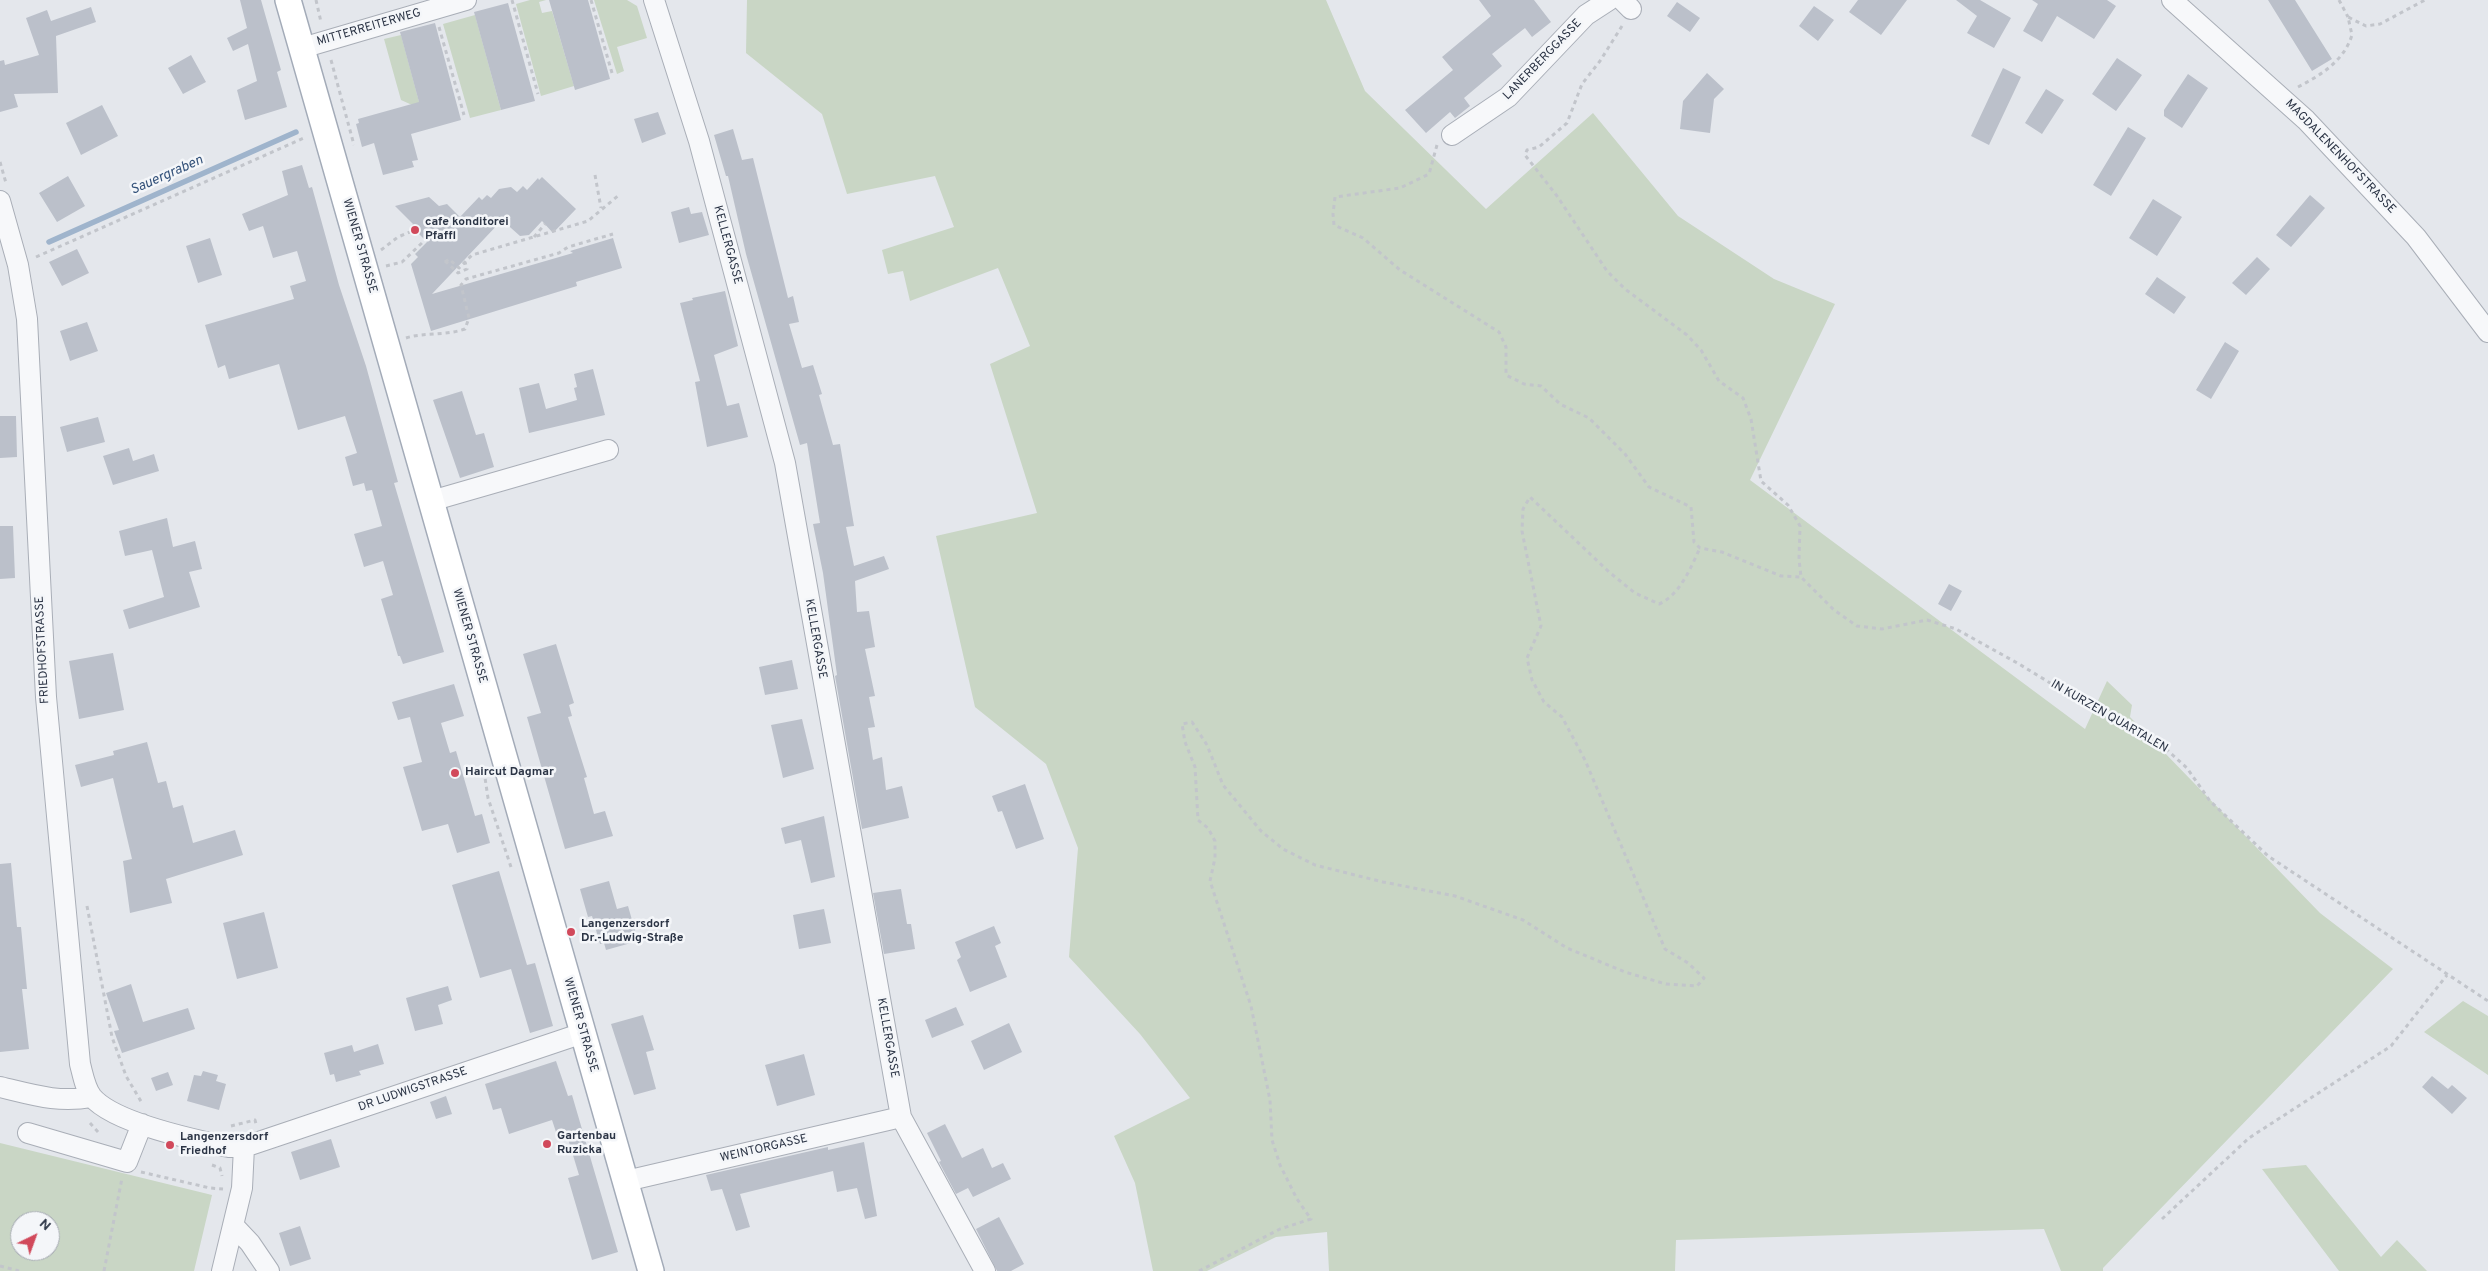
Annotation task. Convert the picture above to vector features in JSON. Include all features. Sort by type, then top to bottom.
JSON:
[{"type":"main road","name":"WIENER STRASSE","points":[[288,0],[652,1271]]},
{"type":"street","name":"MITTERREITERWEG","points":[[302,48],[466,0]]},
{"type":"street","name":"KELLERGASSE","points":[[654,0],[699,140],[785,463],[901,1117],[985,1271]]},
{"type":"street","name":"MAGDALENENHOFSTRASSE","points":[[2172,0],[2282,97],[2416,237],[2488,332]]},
{"type":"street","name":"LANERBERGGASSE","points":[[1452,135],[1508,97],[1586,15],[1622,4]]},
{"type":"street","name":"FRIEDHOFSTRASSE","points":[[0,202],[18,266],[30,356],[45,678],[52,780],[80,1064],[87,1088],[92,1097]]},
{"type":"street","points":[[431,500],[608,450]]},
{"type":"street","name":"DR LUDWIGSTRASSE","points":[[252,1144],[583,1033]]},
{"type":"street","points":[[0,1087],[62,1100],[92,1097],[112,1113],[143,1116],[222,1146],[252,1144],[222,1271]]},
{"type":"street","points":[[28,1133],[127,1162],[143,1116]]},
{"type":"street","name":"WEINTORGASSE","points":[[626,1181],[901,1117]]},
{"type":"street","points":[[233,1225],[250,1243],[269,1271]]},
{"type":"path","points":[[512,0],[517,29],[530,75],[538,94]]},
{"type":"path","points":[[591,0],[605,56],[612,73]]},
{"type":"path","points":[[2282,97],[2325,72],[2343,54],[2352,35],[2348,17],[2339,0]]},
{"type":"path","points":[[2348,17],[2366,26],[2380,24],[2425,0]]},
{"type":"path","points":[[1452,135],[1438,144],[1429,174],[1400,188],[1335,197],[1332,214],[1334,225],[1363,238],[1400,270],[1499,332],[1506,347],[1506,375],[1524,384],[1541,386],[1560,404],[1590,418],[1625,454],[1649,487],[1691,507],[1694,542],[1700,548],[1722,552],[1781,576],[1801,577],[1799,559],[1800,526],[1788,505],[1761,481],[1751,419],[1743,398],[1719,381],[1701,350],[1688,335],[1625,289],[1607,271],[1558,196],[1525,155],[1527,150],[1539,146],[1567,123],[1582,84],[1600,61],[1620,29],[1626,14],[1622,4]]},
{"type":"path","points":[[434,9],[456,95],[464,115]]},
{"type":"path","points":[[18,266],[325,129]]},
{"type":"path","points":[[595,175],[601,209]]},
{"type":"path","points":[[464,262],[467,269],[458,273],[445,261],[449,259],[458,268],[464,262],[472,255],[588,221],[619,195]]},
{"type":"path","points":[[533,237],[545,224]]},
{"type":"path","points":[[381,250],[398,237],[415,230]]},
{"type":"path","points":[[386,345],[417,336],[448,334],[465,329],[469,318],[461,284],[463,281],[613,234]]},
{"type":"path","points":[[386,266],[402,262],[426,240]]},
{"type":"path","points":[[547,256],[548,261]]},
{"type":"path","points":[[494,271],[495,276]]},
{"type":"path","points":[[457,300],[464,298]]},
{"type":"path","points":[[1199,1271],[1280,1229],[1311,1219],[1297,1199],[1280,1165],[1272,1140],[1270,1100],[1251,1006],[1210,881],[1214,858],[1214,841],[1208,828],[1198,820],[1196,767],[1185,742],[1182,724],[1192,722],[1207,745],[1223,785],[1261,831],[1283,849],[1315,865],[1383,882],[1455,896],[1523,920],[1567,948],[1626,972],[1666,984],[1697,986],[1704,978],[1688,963],[1665,949],[1585,760],[1562,717],[1544,702],[1532,680],[1527,658],[1541,626],[1522,530],[1523,509],[1530,497],[1610,572],[1635,592],[1659,604],[1666,601],[1684,580],[1700,548]]},
{"type":"path","name":"IN KURZEN QUARTALEN","points":[[1801,577],[1834,610],[1857,626],[1882,629],[1927,620],[1956,629],[2019,664],[2111,720],[2166,749],[2188,768],[2210,801],[2268,856],[2488,1001]]},
{"type":"path","points":[[86,902],[114,1044],[143,1116]]},
{"type":"path","points":[[2162,1219],[2250,1138],[2391,1046],[2447,975]]},
{"type":"path","points":[[226,1128],[255,1120],[252,1144]]},
{"type":"path","points":[[104,1271],[127,1162],[143,1173],[223,1189]]},
{"type":"path","points":[[0,1266],[19,1271]]},
{"type":"green space","points":[[530,0],[546,0],[539,2],[542,13],[552,11],[574,86],[541,96],[516,4]]},
{"type":"green space","points":[[594,0],[627,0],[637,6],[647,38],[617,47],[624,71],[617,74]]},
{"type":"green space","points":[[747,0],[1326,0],[1365,91],[1486,209],[1593,113],[1678,216],[1774,279],[1835,304],[1750,480],[2085,729],[2107,681],[2132,705],[2130,717],[2320,913],[2393,969],[2103,1268],[2103,1271],[2061,1271],[2044,1229],[1676,1240],[1675,1271],[1329,1271],[1327,1232],[1276,1237],[1207,1271],[1153,1271],[1135,1183],[1114,1136],[1190,1098],[1140,1034],[1069,957],[1078,848],[1046,764],[975,707],[936,536],[1037,513],[990,364],[1030,346],[998,268],[910,301],[903,271],[888,274],[882,250],[954,227],[935,176],[847,194],[822,114],[746,53]]},
{"type":"green space","points":[[475,15],[501,110],[470,118],[443,24]]},
{"type":"green space","points":[[401,35],[421,109],[401,100],[384,39]]},
{"type":"green space","points":[[2463,1001],[2488,1016],[2488,1075],[2424,1032]]},
{"type":"green space","points":[[0,1143],[212,1195],[194,1271],[0,1271]]},
{"type":"green space","points":[[2306,1165],[2381,1257],[2397,1240],[2427,1271],[2339,1271],[2262,1169]]},
{"type":"building","points":[[240,0],[261,0],[281,70],[277,72],[287,107],[245,120],[237,90],[257,81],[248,44],[233,51],[227,38],[247,28]]},
{"type":"building","points":[[549,0],[588,0],[610,79],[575,90]]},
{"type":"building","points":[[1479,0],[1534,0],[1551,22],[1532,37],[1525,28],[1492,54],[1502,66],[1464,98],[1470,106],[1455,118],[1450,112],[1426,133],[1405,110],[1453,70],[1442,57],[1491,16]]},
{"type":"building","points":[[1858,0],[1907,0],[1881,35],[1849,12]]},
{"type":"building","points":[[1956,0],[1980,0],[2011,18],[1994,48],[1967,33],[1977,16]]},
{"type":"building","points":[[2032,0],[2107,0],[2116,6],[2094,39],[2057,16],[2042,42],[2023,31],[2038,4]]},
{"type":"building","points":[[2268,0],[2295,0],[2332,59],[2312,71]]},
{"type":"building","points":[[1677,2],[1700,18],[1690,32],[1667,16]]},
{"type":"building","points":[[508,3],[535,101],[501,110],[474,12]]},
{"type":"building","points":[[1814,6],[1834,20],[1818,41],[1799,26]]},
{"type":"building","points":[[91,7],[96,22],[56,36],[58,93],[14,94],[18,107],[0,112],[0,61],[4,60],[5,65],[39,55],[26,18],[47,10],[51,21]]},
{"type":"building","points":[[435,23],[461,120],[411,134],[418,160],[412,161],[414,167],[383,175],[374,143],[362,147],[356,124],[359,123],[358,119],[419,102],[400,32]]},
{"type":"building","points":[[191,55],[206,82],[183,94],[168,68]]},
{"type":"building","points":[[2117,58],[2142,75],[2116,111],[2092,94]]},
{"type":"building","points":[[2003,68],[2021,77],[1989,145],[1971,136]]},
{"type":"building","points":[[1707,73],[1724,89],[1714,99],[1710,133],[1680,129],[1683,101]]},
{"type":"building","points":[[2188,74],[2208,88],[2182,128],[2164,116],[2164,110]]},
{"type":"building","points":[[2046,89],[2064,100],[2042,134],[2025,123]]},
{"type":"building","points":[[102,105],[118,136],[81,155],[66,123]]},
{"type":"building","points":[[658,112],[666,134],[642,143],[634,119]]},
{"type":"building","points":[[2128,127],[2146,138],[2111,196],[2093,185]]},
{"type":"building","points":[[733,129],[742,160],[753,158],[788,298],[793,296],[799,322],[789,324],[802,368],[813,365],[822,394],[819,395],[833,445],[840,444],[854,526],[846,527],[854,566],[884,556],[889,569],[855,581],[857,612],[869,611],[875,647],[865,649],[875,696],[869,697],[875,727],[868,728],[873,760],[882,757],[886,790],[902,786],[909,818],[862,829],[835,676],[837,675],[823,573],[813,524],[820,523],[807,443],[800,445],[746,254],[728,176],[726,176],[714,135]]},
{"type":"building","points":[[302,165],[309,188],[312,187],[339,285],[366,366],[398,482],[394,483],[444,652],[403,664],[400,656],[398,656],[381,599],[393,595],[383,561],[364,567],[354,534],[382,526],[372,490],[366,491],[364,483],[353,486],[345,457],[357,453],[345,416],[298,430],[279,364],[229,379],[225,365],[218,368],[205,325],[294,299],[290,286],[306,281],[297,251],[273,258],[263,226],[249,231],[242,214],[288,195],[282,171]]},
{"type":"building","points":[[68,176],[85,206],[57,222],[39,193]]},
{"type":"building","points":[[542,177],[576,209],[553,233],[542,221],[529,235],[520,236],[502,220],[432,294],[573,253],[570,251],[613,238],[622,268],[576,282],[577,286],[431,331],[411,264],[418,257],[415,254],[427,242],[395,206],[429,197],[439,206],[447,204],[460,217],[479,197],[482,200],[487,195],[491,198],[499,189],[511,187],[517,192],[523,186],[527,190],[538,178],[539,180]]},
{"type":"building","points":[[2310,195],[2325,208],[2291,247],[2276,235]]},
{"type":"building","points":[[2153,199],[2182,217],[2157,256],[2129,238]]},
{"type":"building","points":[[689,207],[691,214],[702,212],[709,235],[679,243],[671,212]]},
{"type":"building","points":[[210,238],[222,275],[198,283],[186,246]]},
{"type":"building","points":[[77,249],[89,273],[62,286],[49,262]]},
{"type":"building","points":[[2257,257],[2270,269],[2246,295],[2232,283]]},
{"type":"building","points":[[2157,277],[2186,297],[2174,314],[2145,294]]},
{"type":"building","points":[[725,291],[738,346],[714,355],[727,406],[739,403],[748,437],[707,447],[695,382],[700,381],[680,303],[693,300],[692,298]]},
{"type":"building","points":[[87,322],[98,351],[70,361],[60,331]]},
{"type":"building","points":[[2225,342],[2239,351],[2211,399],[2196,390]]},
{"type":"building","points":[[593,369],[605,415],[529,433],[519,388],[539,383],[546,409],[577,400],[574,388],[577,387],[574,374]]},
{"type":"building","points":[[462,391],[476,435],[484,433],[494,467],[460,478],[433,400]]},
{"type":"building","points":[[0,416],[16,416],[17,457],[0,458]]},
{"type":"building","points":[[98,417],[105,442],[67,452],[60,427]]},
{"type":"building","points":[[129,448],[133,461],[154,454],[159,471],[113,485],[103,456]]},
{"type":"building","points":[[167,518],[173,547],[195,541],[202,569],[189,572],[200,607],[129,629],[123,610],[164,597],[152,550],[125,556],[119,531]]},
{"type":"building","points":[[0,526],[13,526],[15,578],[0,579]]},
{"type":"building","points":[[1949,584],[1962,591],[1951,611],[1938,604]]},
{"type":"building","points":[[556,644],[574,703],[569,705],[572,716],[568,717],[587,777],[584,778],[594,814],[605,811],[613,836],[565,849],[527,717],[541,713],[523,654]]},
{"type":"building","points":[[113,653],[124,710],[79,719],[69,661]]},
{"type":"building","points":[[792,660],[798,689],[765,695],[759,667]]},
{"type":"building","points":[[454,684],[464,716],[441,723],[450,753],[456,751],[475,816],[482,814],[490,843],[457,853],[448,824],[422,831],[403,767],[422,762],[410,717],[398,720],[392,702]]},
{"type":"building","points":[[802,719],[814,769],[783,778],[771,725]]},
{"type":"building","points":[[147,742],[158,783],[166,781],[173,808],[183,805],[193,843],[235,830],[243,855],[166,879],[172,903],[130,913],[123,861],[132,859],[113,778],[81,787],[75,765],[114,755],[113,751]]},
{"type":"building","points":[[1025,784],[1044,839],[1016,849],[1002,811],[998,812],[992,796]]},
{"type":"building","points":[[824,816],[835,877],[811,883],[801,840],[785,844],[781,828]]},
{"type":"building","points":[[11,863],[17,927],[21,927],[27,989],[22,989],[29,1049],[0,1052],[0,864]]},
{"type":"building","points":[[499,871],[527,965],[535,963],[553,1026],[530,1033],[511,969],[480,978],[452,885]]},
{"type":"building","points":[[609,881],[617,909],[628,906],[638,941],[606,950],[604,943],[600,944],[592,916],[588,917],[580,889]]},
{"type":"building","points":[[901,889],[907,924],[911,924],[915,949],[884,954],[873,893]]},
{"type":"building","points":[[824,909],[831,943],[799,949],[793,915]]},
{"type":"building","points":[[264,912],[278,968],[237,979],[223,923]]},
{"type":"building","points":[[994,926],[1001,943],[995,946],[1007,977],[970,992],[957,960],[961,957],[955,942]]},
{"type":"building","points":[[131,984],[143,1022],[188,1008],[195,1029],[122,1053],[114,1031],[119,1030],[106,993]]},
{"type":"building","points":[[448,986],[452,1000],[438,1005],[443,1024],[415,1031],[406,998]]},
{"type":"building","points":[[956,1007],[964,1025],[932,1038],[925,1020]]},
{"type":"building","points":[[643,1015],[654,1050],[646,1052],[656,1089],[634,1095],[611,1024]]},
{"type":"building","points":[[1009,1023],[1022,1052],[984,1070],[971,1041]]},
{"type":"building","points":[[378,1044],[384,1064],[359,1071],[361,1075],[336,1082],[334,1074],[330,1075],[324,1053],[352,1045],[354,1052]]},
{"type":"building","points":[[804,1054],[815,1095],[777,1106],[765,1065]]},
{"type":"building","points":[[556,1061],[568,1096],[572,1095],[618,1252],[592,1260],[568,1178],[579,1175],[565,1129],[556,1132],[552,1120],[509,1134],[501,1108],[493,1110],[485,1084]]},
{"type":"building","points":[[203,1071],[218,1075],[216,1081],[226,1084],[219,1110],[187,1101],[194,1075],[201,1076]]},
{"type":"building","points":[[168,1072],[173,1085],[156,1091],[151,1078]]},
{"type":"building","points":[[2432,1076],[2448,1089],[2452,1085],[2467,1098],[2452,1114],[2422,1087]]},
{"type":"building","points":[[446,1096],[452,1114],[436,1119],[430,1102]]},
{"type":"building","points":[[945,1124],[962,1158],[983,1148],[992,1168],[1003,1163],[1011,1179],[973,1197],[968,1188],[956,1194],[939,1162],[941,1161],[927,1133]]},
{"type":"building","points":[[331,1139],[340,1167],[300,1180],[291,1152]]},
{"type":"building","points":[[864,1142],[877,1216],[865,1219],[857,1188],[837,1192],[833,1171],[740,1194],[750,1227],[736,1231],[722,1189],[711,1191],[706,1175],[828,1147],[828,1150]]},
{"type":"building","points":[[999,1217],[1024,1264],[1011,1271],[997,1271],[976,1229]]},
{"type":"building","points":[[300,1226],[311,1259],[290,1266],[279,1233]]},
{"type":"waterway","name":"Sauergraben","points":[[49,242],[296,132]]},
{"type":"place","name":"cafe konditorei Pfaffl","points":[[415,230]]},
{"type":"place","name":"Haircut Dagmar","points":[[455,773]]},
{"type":"place","name":"Langenzersdorf Dr.-Ludwig-Straße","points":[[571,932]]},
{"type":"place","name":"Gartenbau Ruzicka","points":[[547,1144]]},
{"type":"place","name":"Langenzersdorf Friedhof","points":[[170,1145]]}]
